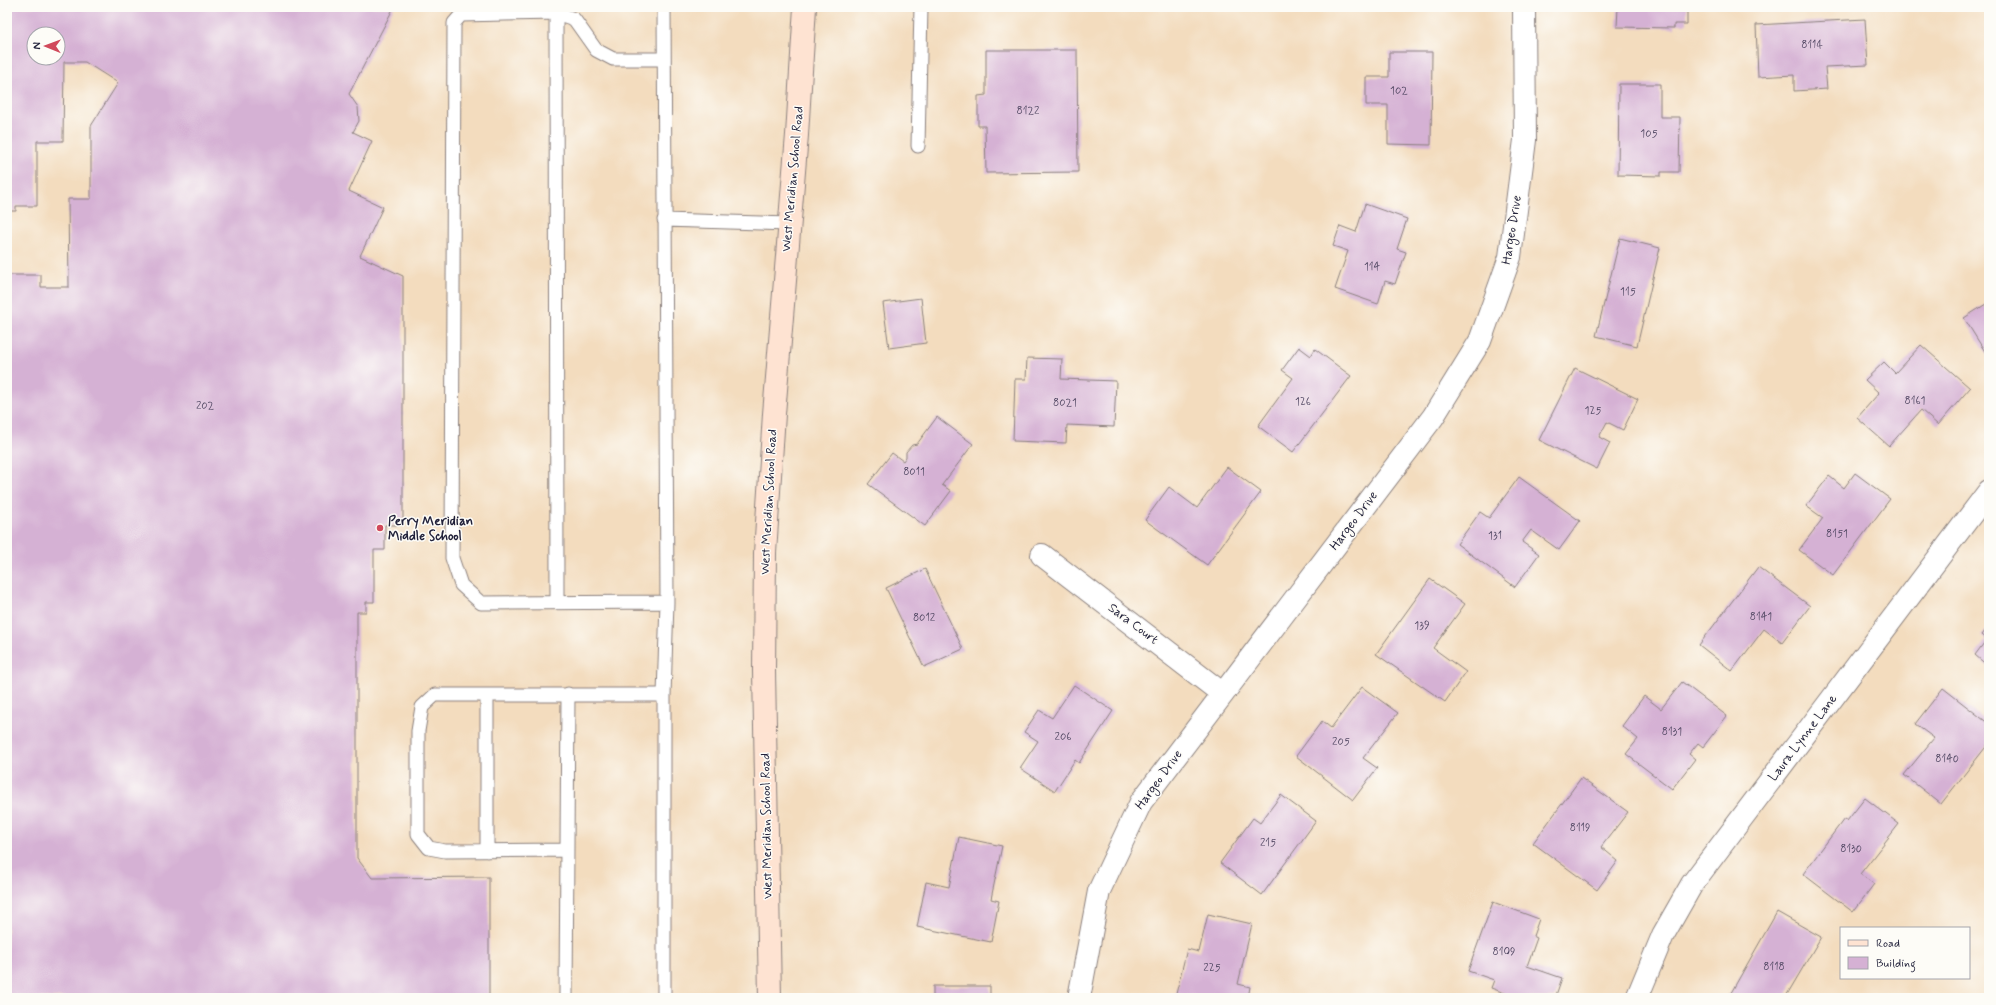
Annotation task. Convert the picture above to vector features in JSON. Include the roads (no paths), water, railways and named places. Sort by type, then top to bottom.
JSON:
[{"type":"main road","name":"West Meridian School Road","points":[[770,998],[764,671],[765,553],[805,7]]},
{"type":"street","name":"Hargeo Drive","points":[[1079,998],[1099,891],[1141,802],[1433,417],[1480,341],[1510,257],[1512,242],[1525,140],[1524,7]]},
{"type":"street","name":"Laura Lynne Lane","points":[[1638,998],[1663,935],[1692,884],[1989,491]]},
{"type":"street","name":"Sara Court","points":[[1042,555],[1223,694]]},
{"type":"lane","points":[[664,7],[667,602],[664,695],[664,998]]},
{"type":"lane","points":[[918,146],[921,7]]},
{"type":"lane","points":[[664,59],[613,59],[596,50],[574,19],[556,13],[461,15],[454,23],[452,558],[461,585],[481,603],[667,602]]},
{"type":"lane","points":[[556,13],[557,602]]},
{"type":"lane","points":[[664,220],[789,224]]},
{"type":"lane","points":[[566,998],[568,694]]},
{"type":"lane","points":[[568,850],[445,851],[429,848],[418,834],[418,731],[422,707],[435,695],[664,695]]},
{"type":"lane","points":[[487,695],[487,851]]},
{"type":"place","name":"Perry Meridian Middle School","points":[[380,528]]}]
